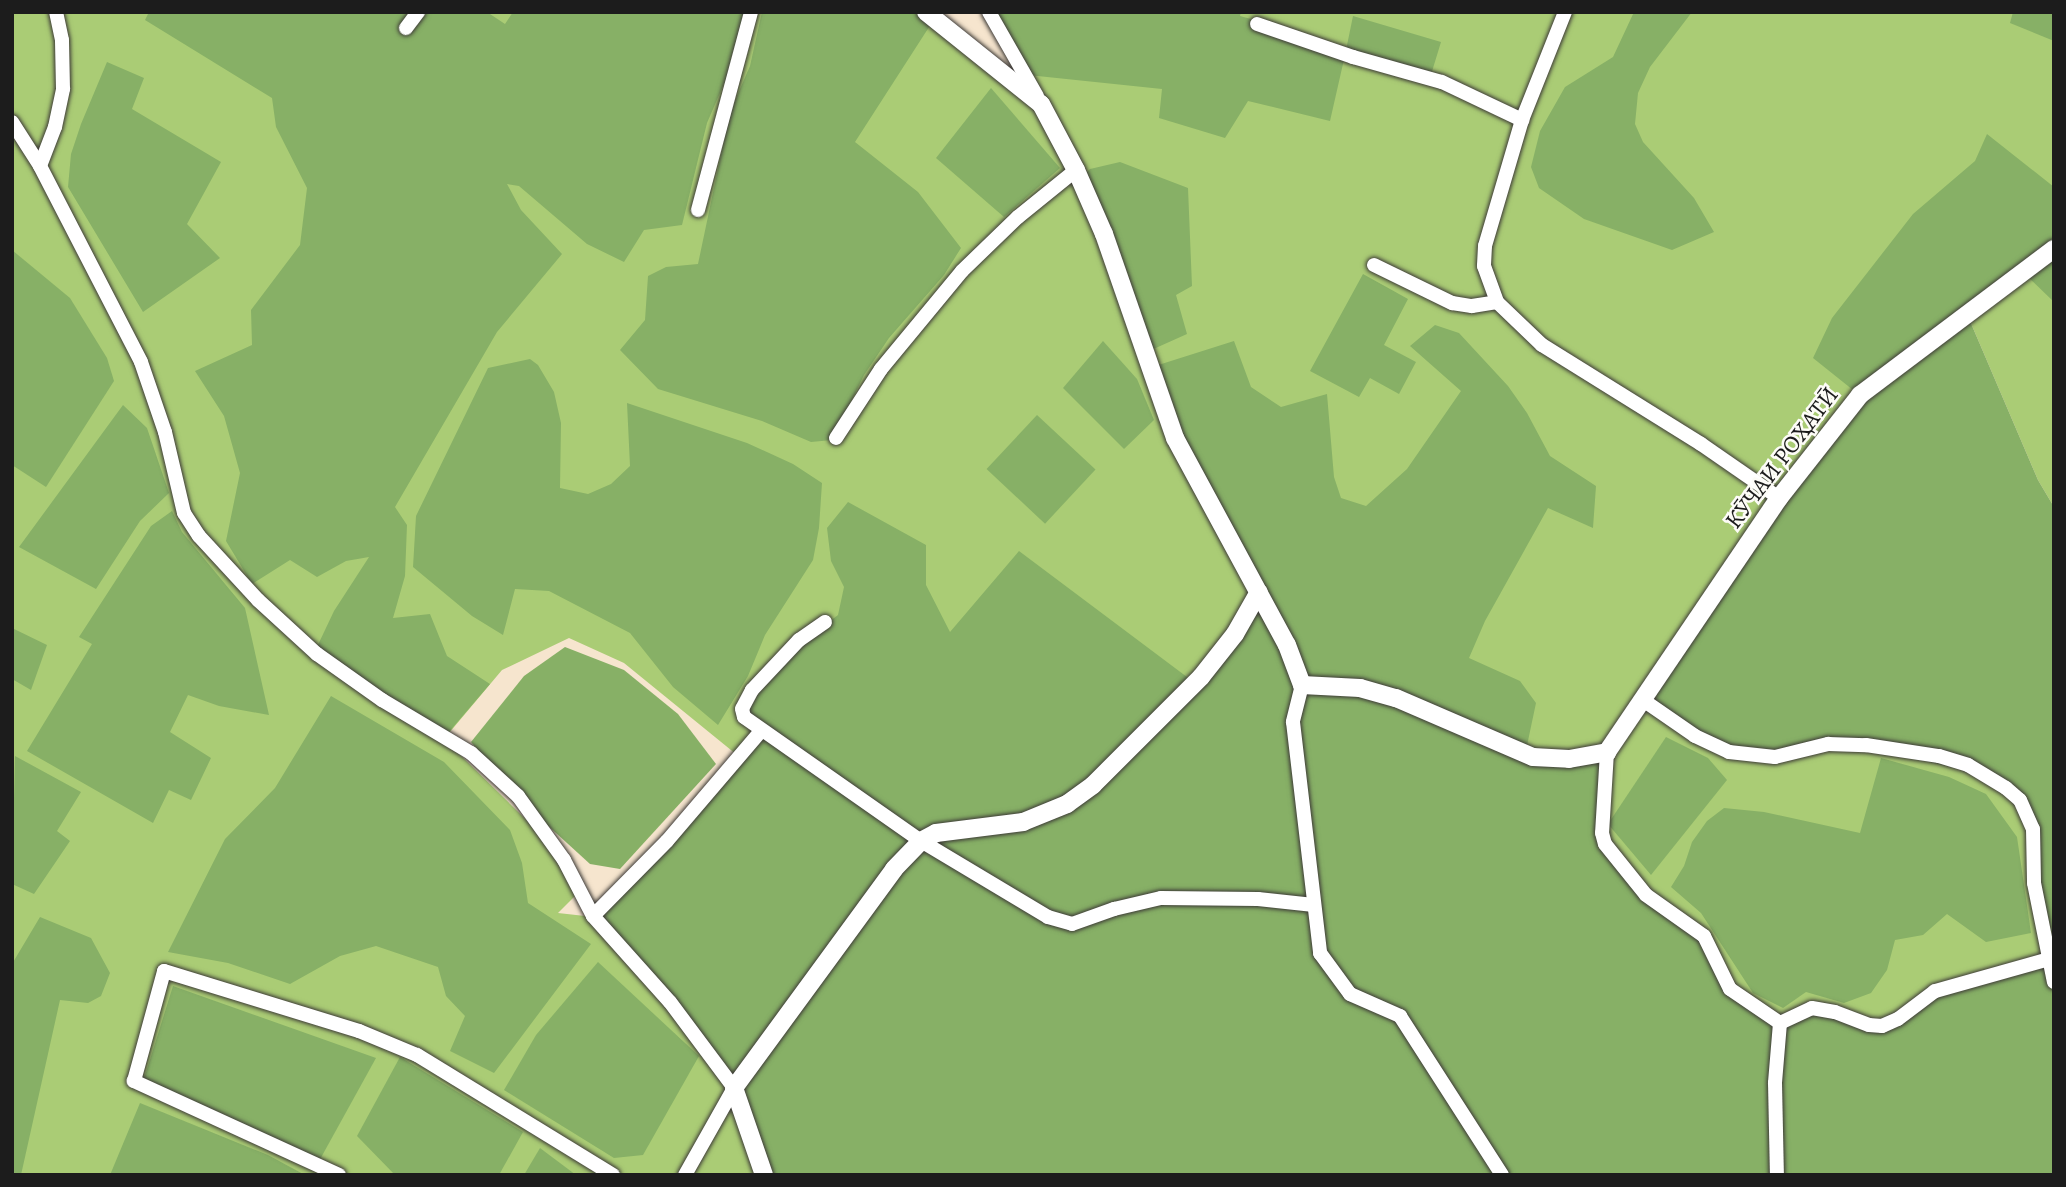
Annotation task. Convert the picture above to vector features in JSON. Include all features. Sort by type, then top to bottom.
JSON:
[{"type":"street","points":[[40,166],[55,127],[63,89],[62,40],[56,12]]},
{"type":"street","points":[[406,27],[418,12]]},
{"type":"street","points":[[698,210],[751,12]]},
{"type":"street","points":[[926,12],[1041,104]]},
{"type":"street","points":[[989,12],[1076,170],[1104,234],[1175,438],[1287,645],[1303,685],[1293,722],[1313,871],[1316,938],[1320,953],[1350,994],[1400,1016],[1502,1175]]},
{"type":"street","points":[[1565,12],[1522,120],[1485,246],[1484,266],[1496,302],[1542,345],[1701,444],[1779,498]]},
{"type":"street","points":[[1258,24],[1353,57],[1442,82],[1522,120]]},
{"type":"street","points":[[12,122],[40,166],[141,362],[165,432],[184,513],[199,536],[258,600],[317,654],[382,700],[471,753],[499,777],[539,822],[564,860],[593,916],[670,1002],[734,1088],[764,1175]]},
{"type":"street","points":[[836,438],[881,369],[962,271],[1018,217],[1076,170]]},
{"type":"street","name":"КӮЧАИ РОҲАТӢ","points":[[1607,752],[1779,498],[1860,395],[2054,249]]},
{"type":"street","points":[[1374,265],[1452,303],[1472,306],[1496,302]]},
{"type":"street","points":[[685,1175],[734,1088],[894,869],[921,841],[957,829],[1023,822],[1067,804],[1093,785],[1201,677],[1234,635],[1259,592]]},
{"type":"street","points":[[825,622],[799,640],[752,690],[742,713],[761,731],[921,841],[1060,923],[1072,924],[1114,909],[1161,898],[1258,899],[1314,905]]},
{"type":"street","points":[[1303,685],[1360,688],[1395,698],[1533,757],[1569,759],[1607,752],[1602,833],[1605,844],[1646,895],[1704,936],[1730,989],[1780,1023]]},
{"type":"street","points":[[1643,700],[1695,736],[1729,752],[1776,757],[1828,744],[1866,744],[1939,755],[1968,765],[2006,788],[2021,800],[2033,829],[2034,883],[2054,982]]},
{"type":"street","points":[[593,916],[667,841],[761,731]]},
{"type":"street","points":[[1780,1023],[1812,1008],[1835,1012],[1868,1025],[1882,1026],[1898,1019],[1935,991],[2049,959]]},
{"type":"street","points":[[339,1175],[134,1081],[164,971],[359,1031],[417,1055],[612,1175]]},
{"type":"street","points":[[1777,1175],[1775,1083],[1780,1023]]},
{"type":"green space","points":[[12,12],[936,12],[1039,98],[994,12],[2054,12],[2054,507],[2038,480],[1970,321],[1826,746],[1906,754],[1962,770],[2002,790],[2037,834],[2048,962],[1902,1020],[1777,1028],[1622,869],[1581,759],[1199,686],[742,759],[624,663],[569,638],[502,670],[444,739],[561,854],[577,894],[558,913],[594,917],[721,1078],[767,1175],[12,1175]]},
{"type":"green space","points":[[149,12],[487,12],[505,24],[513,12],[744,12],[732,65],[707,123],[682,225],[644,230],[624,262],[587,244],[519,186],[507,184],[521,210],[562,254],[497,332],[395,507],[407,525],[405,576],[393,618],[430,614],[447,656],[490,684],[443,739],[316,649],[334,611],[369,557],[346,561],[317,577],[290,560],[252,584],[226,541],[240,473],[224,416],[195,371],[252,345],[251,310],[300,245],[307,188],[276,127],[272,98],[145,20]]},
{"type":"green space","points":[[762,12],[913,12],[931,24],[855,142],[918,192],[961,248],[944,275],[889,338],[864,375],[832,440],[811,442],[762,421],[658,389],[620,350],[645,320],[648,276],[666,267],[698,264],[730,112],[750,66]]},
{"type":"green space","points":[[994,12],[1241,12],[1240,16],[1345,55],[1330,121],[1248,101],[1225,138],[1159,118],[1162,89],[1028,75]]},
{"type":"green space","points":[[1634,12],[1692,12],[1650,67],[1638,93],[1635,124],[1643,142],[1694,198],[1714,232],[1672,250],[1584,219],[1539,188],[1531,167],[1540,131],[1565,87],[1613,57]]},
{"type":"green space","points":[[2013,12],[2054,12],[2054,41],[2010,23]]},
{"type":"green space","points":[[1353,16],[1441,42],[1430,78],[1345,55]]},
{"type":"green space","points":[[107,62],[144,78],[132,109],[221,162],[187,224],[220,258],[143,312],[68,187],[71,154]]},
{"type":"green space","points":[[991,88],[1060,168],[1004,217],[936,158]]},
{"type":"green space","points":[[1987,134],[2054,187],[2054,302],[2027,276],[1970,321],[2038,480],[2054,507],[2054,1175],[767,1175],[731,1077],[594,917],[757,734],[739,720],[751,698],[790,652],[838,615],[844,587],[831,561],[827,528],[848,502],[926,545],[926,585],[950,632],[1019,551],[1199,686],[1258,600],[1152,367],[1234,341],[1251,387],[1281,407],[1327,394],[1334,477],[1341,498],[1366,506],[1407,469],[1461,391],[1410,346],[1435,325],[1459,333],[1508,386],[1527,413],[1550,456],[1596,486],[1593,528],[1548,508],[1485,621],[1469,658],[1520,681],[1536,703],[1525,755],[1607,759],[1598,838],[1622,869],[1699,932],[1729,992],[1777,1028],[1807,1009],[1867,1028],[1936,991],[2048,962],[2034,878],[2037,834],[2002,790],[1962,770],[1864,746],[1719,755],[1642,706],[1712,604],[1863,398],[1813,358],[1832,318],[1913,214],[1975,161]]},
{"type":"green space","points":[[1120,162],[1188,188],[1192,286],[1176,295],[1187,334],[1149,351],[1077,182],[1090,169]]},
{"type":"green space","points":[[12,250],[70,298],[107,358],[114,381],[46,487],[12,465]]},
{"type":"green space","points":[[1363,274],[1408,299],[1384,345],[1416,362],[1399,394],[1370,378],[1359,397],[1310,371]]},
{"type":"green space","points":[[1103,341],[1137,379],[1154,420],[1124,449],[1063,388]]},
{"type":"green space","points":[[530,359],[538,365],[554,392],[561,423],[560,488],[588,494],[611,484],[630,466],[627,403],[747,443],[793,464],[822,483],[819,528],[813,560],[765,635],[748,676],[718,725],[673,687],[630,633],[549,591],[515,589],[503,635],[472,616],[413,567],[416,516],[488,368]]},
{"type":"green space","points":[[123,405],[147,428],[169,493],[140,521],[96,589],[19,547]]},
{"type":"green space","points":[[1037,415],[1096,470],[1045,524],[987,469]]},
{"type":"green space","points":[[172,511],[182,532],[245,608],[269,715],[219,706],[188,695],[170,732],[211,758],[191,800],[169,790],[153,823],[27,751],[92,644],[79,637],[151,526]]},
{"type":"green space","points":[[12,628],[47,645],[31,690],[12,679]]},
{"type":"green space","points":[[565,647],[624,670],[678,714],[716,764],[620,869],[590,864],[522,802],[471,742],[524,676]]},
{"type":"green space","points":[[331,696],[444,762],[510,830],[522,863],[528,903],[591,944],[494,1073],[450,1051],[465,1016],[446,996],[438,967],[376,946],[340,956],[290,984],[228,963],[168,952],[225,839],[275,788]]},
{"type":"green space","points":[[1666,737],[1708,758],[1727,780],[1651,875],[1608,824]]},
{"type":"green space","points":[[15,756],[81,792],[57,831],[70,841],[34,894],[12,884]]},
{"type":"green space","points":[[1881,758],[1949,777],[1986,794],[2017,837],[2031,933],[1986,942],[1947,914],[1923,935],[1895,940],[1887,970],[1871,993],[1844,1003],[1806,992],[1783,1008],[1753,993],[1701,913],[1671,887],[1684,866],[1692,842],[1707,821],[1724,808],[1764,812],[1860,833]]},
{"type":"green space","points":[[40,917],[91,938],[110,973],[101,996],[88,1003],[60,1000],[21,1175],[12,1175],[12,964]]},
{"type":"green space","points":[[598,962],[699,1056],[643,1155],[614,1158],[504,1090],[536,1035]]},
{"type":"green space","points":[[173,986],[376,1058],[318,1163],[143,1082]]},
{"type":"green space","points":[[400,1057],[523,1132],[499,1175],[395,1175],[357,1136]]},
{"type":"green space","points":[[140,1103],[268,1155],[305,1175],[110,1175]]},
{"type":"green space","points":[[540,1148],[576,1175],[524,1175]]}]
